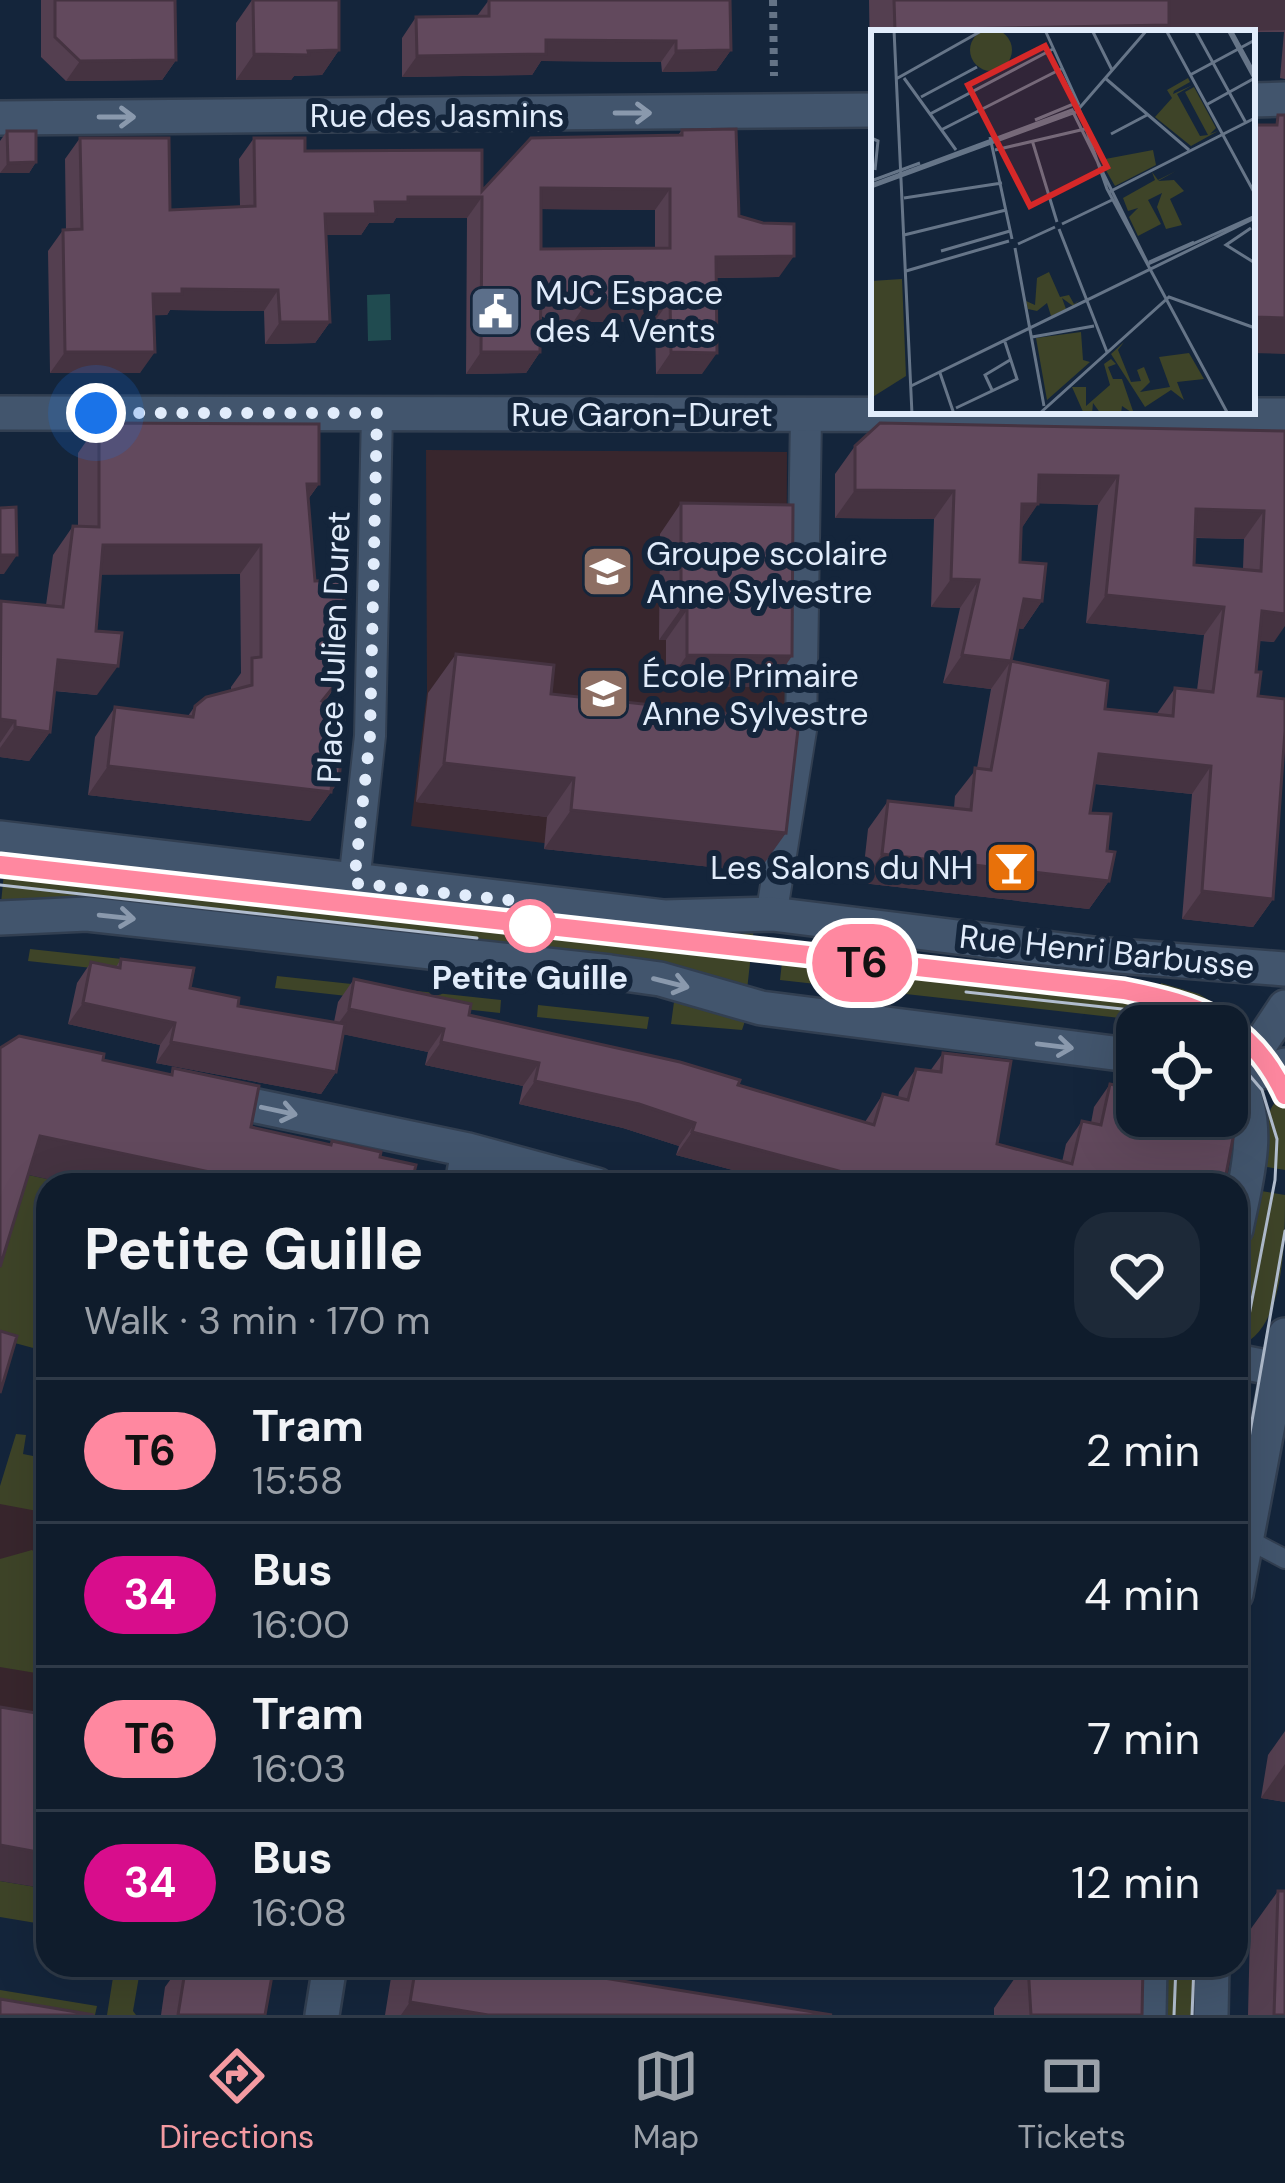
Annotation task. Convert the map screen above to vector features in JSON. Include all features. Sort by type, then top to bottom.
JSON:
[{"type":"street","points":[[1255,100],[1285,99]]},
{"type":"street","name":"Rue des Jasmins","points":[[0,118],[871,110]]},
{"type":"street","name":"Rue Garon-Duret","points":[[0,413],[1285,416]]},
{"type":"street","name":"Place Julien Duret","points":[[354,883],[370,736],[377,413]]},
{"type":"street","points":[[774,898],[801,730],[806,415]]},
{"type":"street","name":"Rue Henri Barbusse","points":[[0,838],[664,917],[772,914],[1094,954],[1285,969]]},
{"type":"street","points":[[0,918],[87,914],[610,972],[660,979],[761,1008],[1116,1053]]},
{"type":"street","points":[[1248,1057],[1285,1007]]},
{"type":"street","points":[[1248,1074],[1285,1065]]},
{"type":"street","points":[[187,1091],[468,1150],[552,1173]]},
{"type":"street","points":[[1248,1099],[1252,1121],[1248,1174]]},
{"type":"street","points":[[464,1173],[468,1150]]},
{"type":"street","points":[[1248,1533],[1285,1334]]},
{"type":"street","points":[[1248,1363],[1277,1369]]},
{"type":"street","points":[[322,2015],[325,1977]]},
{"type":"street","points":[[1149,2015],[1150,1977]]},
{"type":"street","points":[[1211,2015],[1212,1977]]},
{"type":"lane","points":[[1248,1540],[1285,1559]]},
{"type":"path","points":[[773,0],[775,112]]},
{"type":"shaded area","points":[[390,294],[391,340],[368,341],[367,295]]},
{"type":"shaded area","name":"Groupe scolaire Anne Sylvestre","points":[[426,450],[787,452],[786,700],[771,872],[411,826],[427,692]]},
{"type":"shaded area","points":[[6,853],[671,931],[754,927],[747,990],[1,903]]},
{"type":"shaded area","points":[[784,944],[1132,983],[1130,1005],[1116,1005],[1116,1018],[780,980]]},
{"type":"shaded area","points":[[30,949],[195,967],[193,979],[28,961]]},
{"type":"shaded area","points":[[277,976],[501,1000],[500,1013],[275,988]]},
{"type":"shaded area","points":[[1161,983],[1199,994],[1217,1005],[1157,1005]]},
{"type":"shaded area","points":[[674,1002],[745,1021],[742,1030],[671,1024]]},
{"type":"shaded area","points":[[538,1005],[649,1017],[647,1029],[537,1017]]},
{"type":"shaded area","points":[[1285,1092],[1285,1170],[1267,1167],[1266,1136],[1271,1108]]},
{"type":"shaded area","points":[[15,1172],[36,1177],[36,1349],[0,1339],[0,1220]]},
{"type":"shaded area","points":[[1255,1190],[1285,1195],[1283,1258],[1274,1303],[1266,1322],[1248,1341],[1248,1226]]},
{"type":"shaded area","points":[[16,1434],[26,1435],[23,1454],[36,1457],[36,1511],[0,1504],[0,1486]]},
{"type":"shaded area","points":[[0,1501],[36,1508],[36,1748],[0,1742]]},
{"type":"shaded area","points":[[32,1550],[36,1553],[36,1673],[0,1667],[0,1559]]},
{"type":"shaded area","points":[[0,1881],[36,1887],[36,1923],[0,1917]]},
{"type":"shaded area","points":[[113,1977],[139,1977],[136,2015],[107,2015]]},
{"type":"shaded area","points":[[1166,1977],[1200,1977],[1199,2015],[1165,2015]]},
{"type":"shaded area","points":[[0,1990],[97,2006],[95,2015],[0,2012]]},
{"type":"building","points":[[55,0],[175,0],[176,60],[80,61],[55,37]]},
{"type":"building","points":[[253,0],[339,0],[339,50],[254,54]]},
{"type":"building","points":[[489,0],[730,0],[731,50],[676,51],[676,41],[546,40],[546,54],[417,56],[416,17],[489,16]]},
{"type":"building","points":[[894,0],[1169,0],[1169,25],[895,30]]},
{"type":"building","points":[[1278,115],[1285,115],[1285,318],[1255,317],[1255,125],[1277,125]]},
{"type":"building","points":[[736,129],[739,216],[794,224],[794,256],[716,257],[717,353],[671,352],[670,300],[599,301],[582,309],[541,288],[540,352],[481,352],[482,197],[408,197],[408,202],[375,202],[376,214],[325,214],[330,322],[280,322],[278,290],[182,289],[182,294],[153,294],[155,352],[65,352],[63,230],[82,229],[80,138],[169,138],[170,210],[255,206],[254,138],[305,138],[305,151],[482,150],[482,191],[531,138],[682,135],[682,130]],"holes":[[[541,188],[670,189],[670,248],[541,249]]]},
{"type":"building","points":[[7,131],[36,131],[36,162],[8,163]]},
{"type":"building","points":[[99,423],[319,424],[319,484],[307,484],[315,581],[344,580],[343,675],[322,701],[345,713],[339,781],[332,780],[331,792],[108,766],[115,707],[193,717],[195,706],[206,697],[252,685],[252,658],[261,657],[261,545],[103,545],[96,631],[122,633],[118,666],[58,660],[50,732],[15,727],[15,721],[0,719],[1,601],[63,607],[73,526],[99,527]]},
{"type":"building","points":[[880,423],[1285,431],[1285,614],[1262,611],[1256,672],[1261,672],[1258,696],[1285,699],[1273,899],[1202,891],[1211,766],[1099,754],[1090,813],[1111,814],[1107,851],[1115,852],[1109,881],[882,854],[888,801],[971,810],[975,768],[991,770],[1011,661],[962,655],[979,580],[951,579],[954,491],[855,490],[855,446]],"holes":[[[1039,475],[1118,476],[1106,595],[1224,607],[1213,692],[1175,688],[1173,716],[1105,709],[1108,681],[1011,661],[1024,599],[1042,601],[1046,564],[1020,562],[1022,504],[1038,504]],[[1196,509],[1264,511],[1261,571],[1194,565]]]},
{"type":"building","points":[[681,503],[793,505],[792,656],[687,655],[687,610],[681,609]]},
{"type":"building","points":[[16,507],[17,555],[0,555],[0,508]]},
{"type":"building","points":[[456,654],[554,665],[551,694],[799,721],[786,833],[571,810],[574,778],[444,763]]},
{"type":"building","points":[[121,959],[194,968],[190,988],[239,998],[238,1006],[345,1024],[336,1072],[171,1042],[175,1023],[83,1003],[91,962],[120,968]]},
{"type":"building","points":[[354,979],[471,1004],[469,1015],[680,1062],[740,1080],[738,1085],[874,1125],[883,1094],[908,1100],[916,1069],[941,1072],[943,1053],[1011,1061],[997,1144],[1072,1164],[1082,1121],[1101,1125],[1110,1084],[1116,1085],[1116,1137],[1233,1137],[1226,1173],[847,1173],[692,1132],[695,1123],[639,1104],[535,1081],[539,1063],[441,1042],[444,1029],[349,1009]]},
{"type":"building","points":[[19,1036],[172,1075],[173,1068],[259,1086],[251,1127],[381,1152],[380,1157],[416,1165],[414,1173],[214,1173],[40,1136],[0,1267],[0,1048]]},
{"type":"building","points":[[0,1331],[17,1336],[0,1393]]},
{"type":"building","points":[[0,1707],[36,1713],[36,1852],[0,1845]]},
{"type":"building","points":[[1278,1891],[1285,1891],[1285,2015],[1274,2015]]},
{"type":"building","points":[[184,1977],[272,1977],[265,2015],[178,2015]]},
{"type":"building","points":[[414,1977],[598,1977],[832,2015],[488,2015],[410,2002]]},
{"type":"building","points":[[1029,1977],[1143,1977],[1142,2015],[1031,2015]]},
{"type":"building","points":[[0,1999],[94,2015],[0,2015]]},
{"type":"tram line","points":[[0,865],[1146,994],[1190,1007],[1229,1027],[1260,1055],[1285,1095]]},
{"type":"tram line","name":"T6","points":[[0,865],[1124,990],[1177,1000],[1229,1025],[1263,1057],[1285,1095]]},
{"type":"tram line","points":[[0,885],[477,938]]},
{"type":"tram line","points":[[966,992],[1116,1008]]},
{"type":"tram line","points":[[1248,1074],[1262,1090],[1277,1139],[1275,1180],[1248,1321]]},
{"type":"tram line","points":[[1248,1444],[1285,1231]]},
{"type":"tram line","points":[[1174,2015],[1176,1977]]},
{"type":"tram line","points":[[1192,2015],[1194,1977]]},
{"type":"place","name":"MJC Espace des 4 Vents","points":[[496,311]]},
{"type":"place","name":"Groupe scolaire Anne Sylvestre","points":[[607,572]]},
{"type":"place","name":"École Primaire Anne Sylvestre","points":[[603,694]]},
{"type":"place","name":"Les Salons du NH","points":[[1012,867]]},
{"type":"place","name":"Petite Guille","points":[[530,926]]},
{"type":"route","points":[[96,413],[377,413],[370,736],[354,883],[526,902],[530,926]]}]
